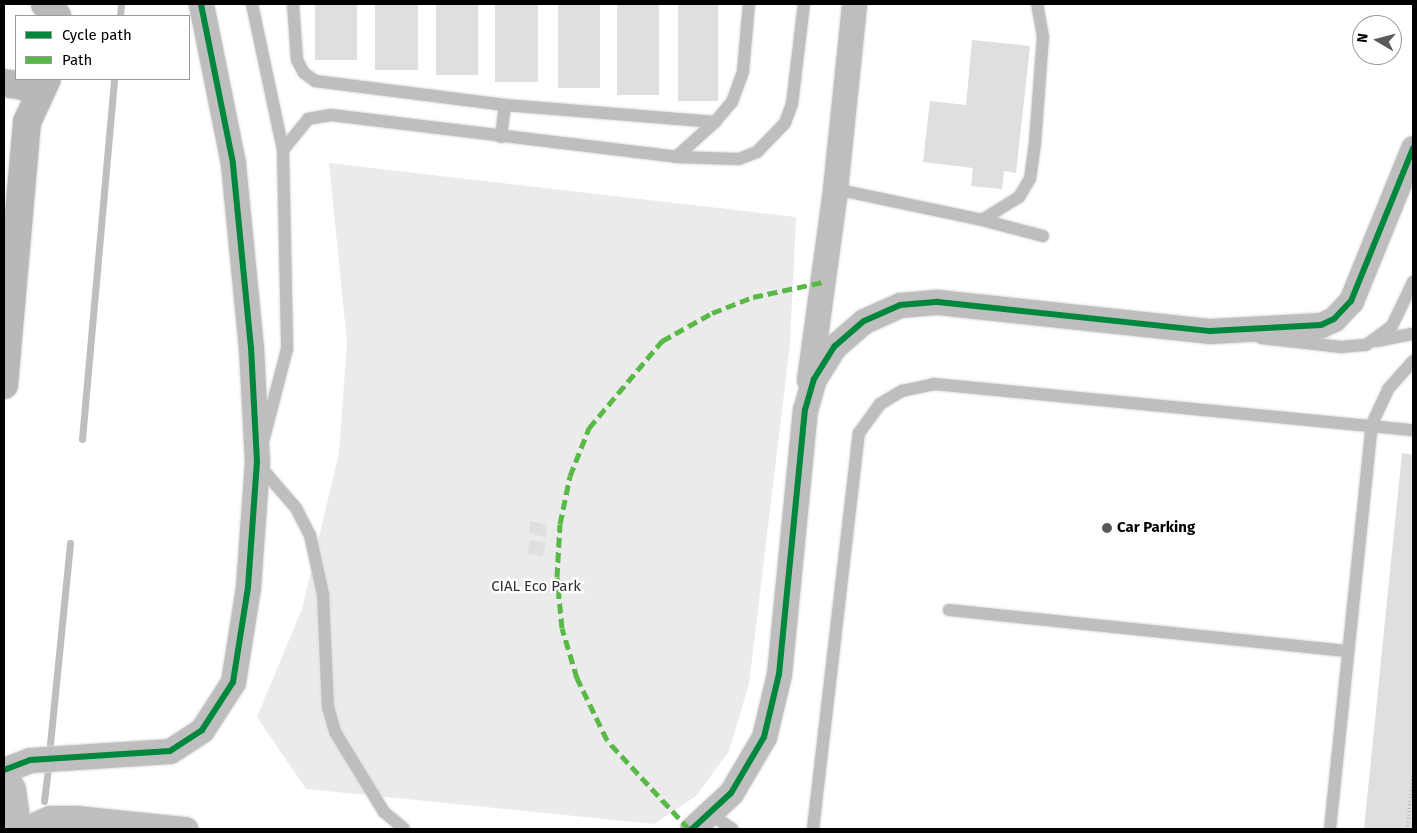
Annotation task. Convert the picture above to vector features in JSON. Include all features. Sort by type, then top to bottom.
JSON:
[{"type":"main road","points":[[45,4],[56,15]]},
{"type":"main road","points":[[4,83],[23,86],[38,80]]},
{"type":"main road","points":[[4,385],[27,122],[47,80]]},
{"type":"main road","points":[[4,776],[12,790],[15,811],[12,829]]},
{"type":"street","points":[[4,770],[30,760],[170,751],[202,730],[233,682],[248,587],[257,462],[251,348],[233,163],[201,4]]},
{"type":"street","points":[[701,822],[731,793],[764,737],[779,674],[805,410],[835,189],[854,4]]},
{"type":"street","points":[[805,410],[814,379],[835,346],[864,321],[900,305],[938,302],[1210,331],[1321,325],[1334,319],[1351,300],[1413,148]]},
{"type":"street","points":[[26,829],[50,818],[76,818],[186,829]]},
{"type":"lane","points":[[252,4],[283,150],[287,349],[257,462],[296,508],[310,535],[323,594],[328,707],[335,732],[384,812],[404,829]]},
{"type":"lane","points":[[293,4],[297,60],[304,73],[315,81],[504,105],[715,122]]},
{"type":"lane","points":[[676,157],[715,122],[732,102],[743,71],[749,4]]},
{"type":"lane","points":[[283,150],[299,126],[319,115],[676,157],[739,158],[757,152],[773,139],[792,104],[804,4]]},
{"type":"lane","points":[[982,220],[1019,197],[1030,179],[1043,38],[1037,4]]},
{"type":"lane","points":[[501,136],[504,105]]},
{"type":"lane","points":[[835,189],[982,220],[1043,236]]},
{"type":"lane","points":[[1374,342],[1392,326],[1413,282]]},
{"type":"lane","points":[[1210,331],[1341,347],[1413,334]]},
{"type":"lane","points":[[1330,829],[1372,424],[1388,388],[1413,360]]},
{"type":"lane","points":[[812,829],[859,433],[880,404],[902,391],[934,384],[1372,424],[1413,430]]},
{"type":"lane","points":[[949,610],[1348,651]]},
{"type":"lane","points":[[701,822],[732,829]]},
{"type":"path","points":[[1407,829],[1413,772]]},
{"type":"green space","name":"CIAL Eco Park","points":[[329,163],[796,217],[790,344],[749,684],[729,751],[696,796],[654,824],[306,789],[257,717],[302,609],[339,453],[347,343]]},
{"type":"building","points":[[315,4],[357,4],[357,60],[315,60]]},
{"type":"building","points":[[375,4],[418,4],[418,70],[375,70]]},
{"type":"building","points":[[436,4],[478,4],[478,75],[436,75]]},
{"type":"building","points":[[495,4],[538,4],[538,82],[495,82]]},
{"type":"building","points":[[558,4],[600,4],[600,88],[558,88]]},
{"type":"building","points":[[617,4],[659,4],[659,95],[617,95]]},
{"type":"building","points":[[678,4],[718,4],[718,101],[678,101]]},
{"type":"building","points":[[972,40],[1030,46],[1016,173],[1004,171],[1002,189],[971,186],[973,168],[923,162],[930,101],[966,105]]},
{"type":"building","points":[[1402,453],[1413,455],[1413,829],[1364,829]]},
{"type":"building","points":[[530,521],[547,525],[546,537],[529,533]]},
{"type":"building","points":[[530,540],[546,543],[543,557],[527,554]]},
{"type":"waterway","points":[[120,15],[121,4]]},
{"type":"waterway","points":[[82,439],[114,80]]},
{"type":"waterway","points":[[50,744],[70,543]]},
{"type":"waterway","points":[[44,801],[48,768]]},
{"type":"marked path","points":[[689,829],[607,740],[577,678],[562,628],[557,577],[560,524],[570,476],[589,428],[662,341],[712,313],[753,297],[823,282]]},
{"type":"cycle path","points":[[4,770],[30,760],[170,751],[202,730],[233,682],[248,587],[257,462],[251,348],[233,163],[201,4]]},
{"type":"cycle path","points":[[692,829],[731,793],[764,737],[779,674],[805,410],[814,379],[835,346],[864,321],[900,305],[938,302],[1210,331],[1321,325],[1334,319],[1351,301],[1413,148]]},
{"type":"place","name":"Car Parking","points":[[1107,528]]}]
